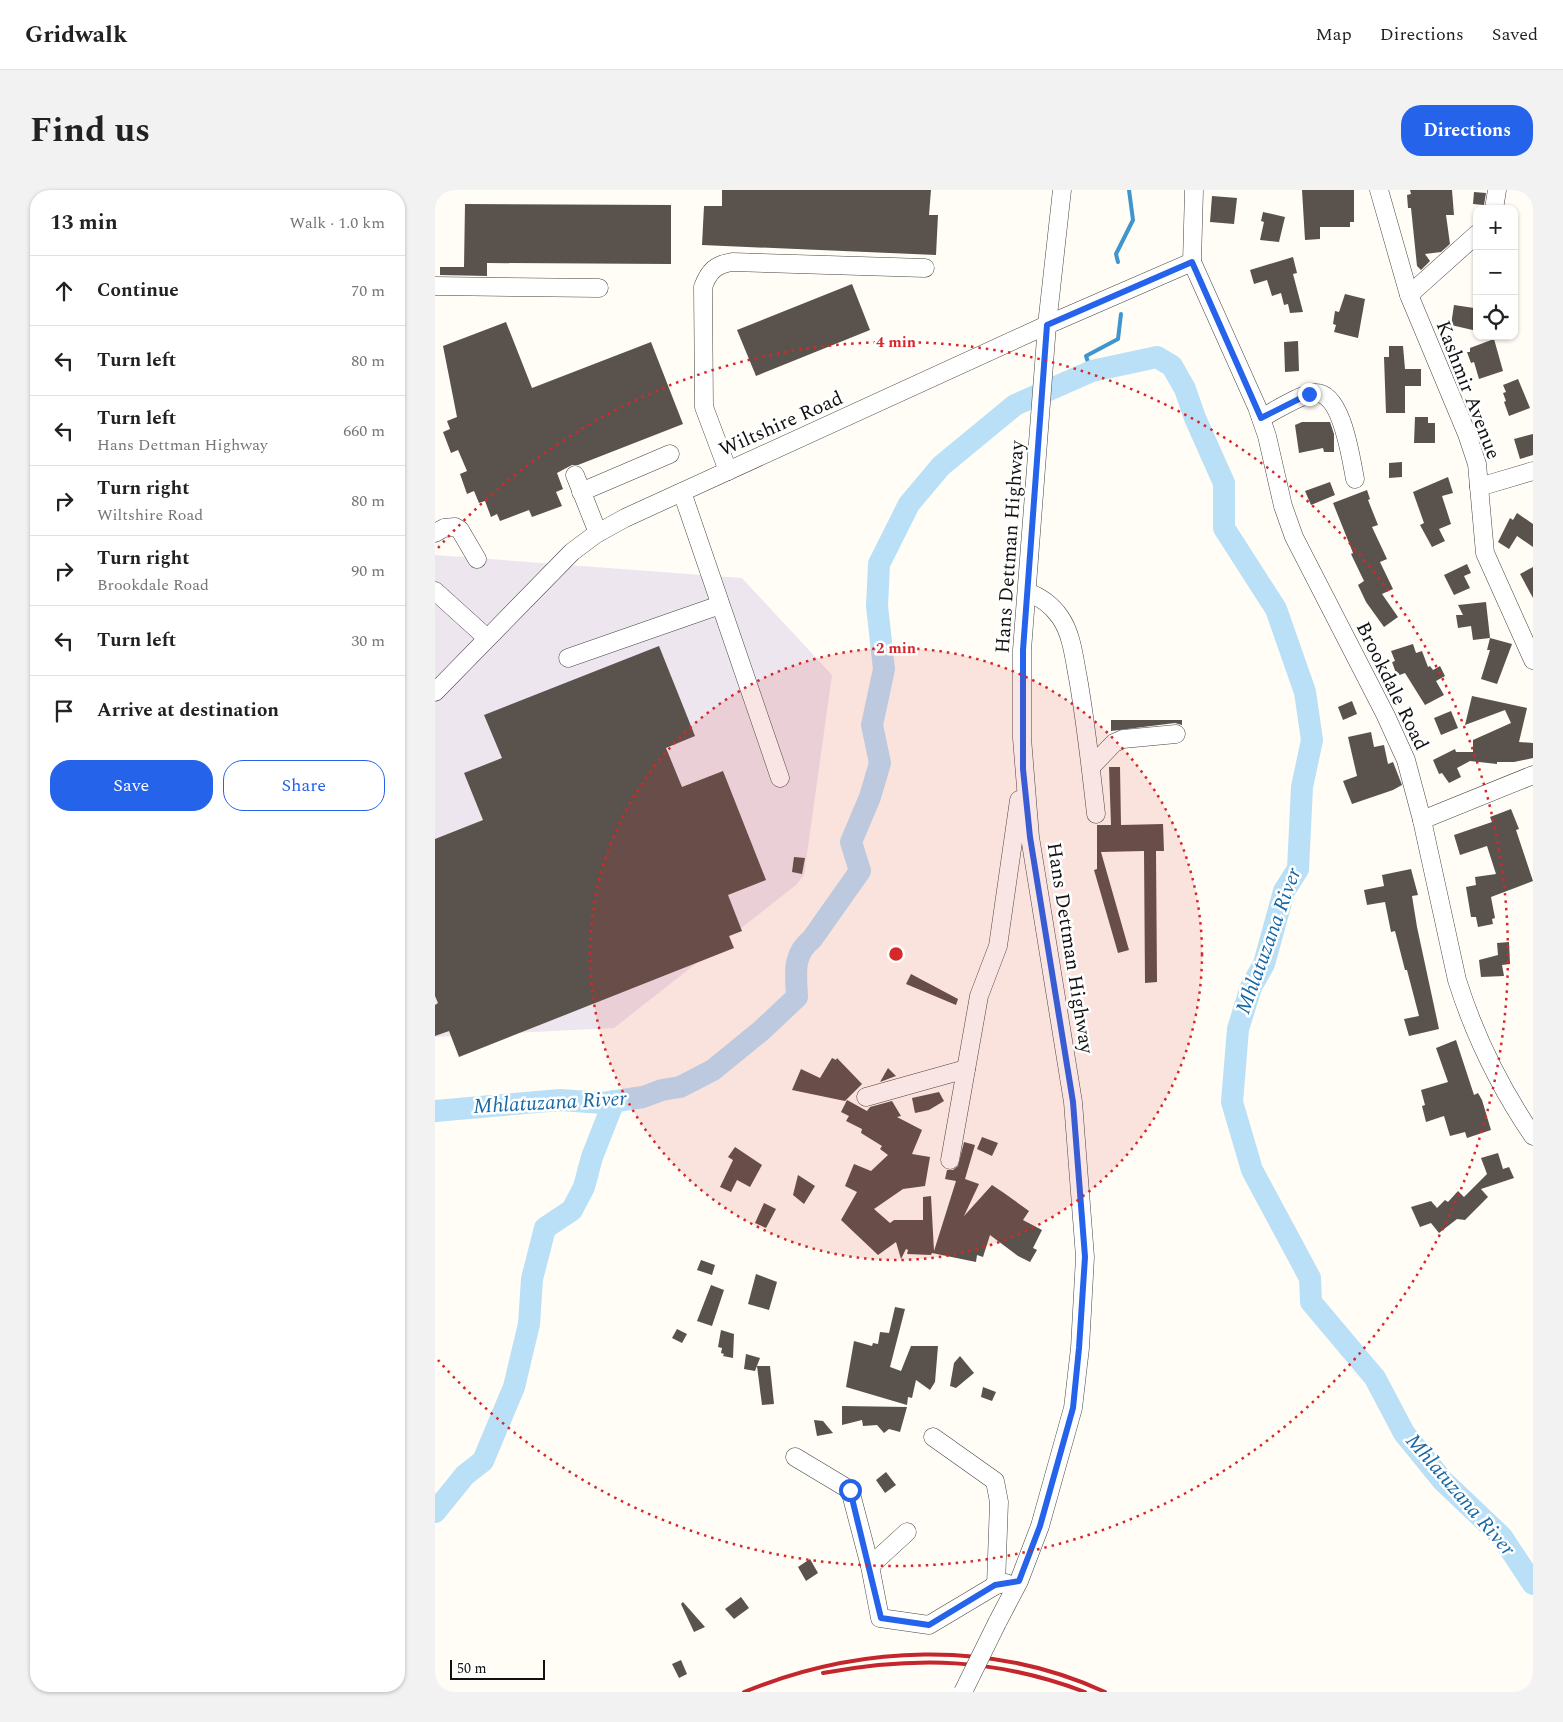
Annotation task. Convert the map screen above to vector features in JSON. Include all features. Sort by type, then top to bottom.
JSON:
[{"type":"street","name":"Hans Dettman Highway","points":[[963,1692],[1019,1581],[1040,1526],[1073,1408],[1085,1257],[1073,1102],[1030,837],[1023,769],[1022,677],[1027,592],[1047,325],[1062,190]]},
{"type":"street","points":[[1192,262],[1194,190]]},
{"type":"street","name":"Kashmir Avenue","points":[[1379,190],[1409,295],[1467,434],[1477,464],[1485,553],[1533,660]]},
{"type":"street","points":[[1495,205],[1497,190]]},
{"type":"street","points":[[1409,295],[1473,238]]},
{"type":"street","points":[[729,471],[704,407],[703,287],[708,273],[718,265],[732,262],[925,268]]},
{"type":"street","name":"Wiltshire Road","points":[[435,692],[553,569],[598,533],[1047,325],[1192,262]]},
{"type":"street","name":"Brookdale Road","points":[[1192,262],[1261,418],[1283,506],[1294,537],[1397,738],[1406,760],[1422,820],[1457,980],[1465,1004],[1495,1070],[1533,1136]]},
{"type":"street","points":[[435,286],[599,288]]},
{"type":"street","points":[[1261,418],[1309,394],[1321,394],[1327,397],[1333,405],[1346,434],[1355,479]]},
{"type":"street","points":[[581,492],[670,454]]},
{"type":"street","points":[[1479,487],[1533,471]]},
{"type":"street","points":[[575,475],[598,533]]},
{"type":"street","points":[[683,492],[780,778]]},
{"type":"street","points":[[435,533],[444,528],[455,527],[460,530],[477,559]]},
{"type":"street","points":[[435,591],[487,638]]},
{"type":"street","points":[[1027,592],[1042,598],[1050,605],[1060,617],[1068,632],[1085,718],[1096,814]]},
{"type":"street","points":[[568,658],[720,605]]},
{"type":"street","points":[[1091,767],[1113,743],[1123,739],[1176,734]]},
{"type":"street","points":[[950,1160],[979,996],[998,946],[1023,769]]},
{"type":"street","points":[[1422,820],[1533,774]]},
{"type":"street","points":[[866,1097],[966,1069]]},
{"type":"street","points":[[933,1438],[995,1481],[999,1502],[995,1585]]},
{"type":"street","points":[[795,1456],[850,1490],[881,1618],[929,1625],[995,1585],[1019,1581]]},
{"type":"street","points":[[869,1566],[907,1532]]},
{"type":"shaded area","points":[[435,555],[742,578],[832,675],[804,875],[796,885],[614,1028],[435,1037]]},
{"type":"building","points":[[722,190],[931,190],[929,215],[938,215],[936,255],[702,245],[704,206],[722,206]]},
{"type":"building","points":[[1302,190],[1354,190],[1354,222],[1350,222],[1350,227],[1320,227],[1320,239],[1305,240]]},
{"type":"building","points":[[1410,190],[1452,190],[1454,215],[1446,215],[1450,244],[1441,252],[1425,254],[1430,261],[1421,270],[1417,266],[1411,208],[1408,208],[1407,195],[1411,194]]},
{"type":"building","points":[[1474,192],[1486,193],[1484,205],[1473,204]]},
{"type":"building","points":[[1212,196],[1237,198],[1234,224],[1210,222]]},
{"type":"building","points":[[465,204],[671,205],[671,264],[487,263],[487,276],[440,275],[440,267],[464,267]]},
{"type":"building","points":[[1263,212],[1285,217],[1279,242],[1260,240],[1264,222],[1261,221]]},
{"type":"building","points":[[1293,257],[1297,273],[1293,274],[1303,312],[1290,313],[1288,304],[1284,305],[1281,293],[1272,296],[1267,280],[1254,284],[1250,270]]},
{"type":"building","points":[[852,284],[870,330],[756,376],[737,330]]},
{"type":"building","points":[[1345,294],[1365,299],[1358,338],[1334,332],[1336,325],[1333,324],[1335,311],[1339,312]]},
{"type":"building","points":[[1454,305],[1473,308],[1473,330],[1451,325]]},
{"type":"building","points":[[506,322],[532,388],[651,342],[683,424],[578,465],[572,465],[557,473],[563,489],[556,492],[562,506],[532,517],[529,510],[500,521],[497,514],[491,517],[485,501],[479,503],[474,491],[467,494],[460,474],[467,471],[458,450],[451,453],[443,432],[450,429],[447,421],[457,417],[443,346]]},
{"type":"building","points":[[1494,340],[1503,371],[1479,379],[1474,362],[1471,363],[1467,352],[1470,352],[1470,348]]},
{"type":"building","points":[[1298,341],[1299,371],[1285,372],[1284,342]]},
{"type":"building","points":[[1389,346],[1403,346],[1405,369],[1421,369],[1421,386],[1405,386],[1405,413],[1386,413],[1384,357],[1389,357]]},
{"type":"building","points":[[1518,379],[1530,408],[1509,416],[1504,402],[1506,401],[1503,393],[1506,392],[1503,385]]},
{"type":"building","points":[[1415,417],[1428,417],[1428,423],[1435,423],[1435,443],[1414,443]]},
{"type":"building","points":[[1302,422],[1330,422],[1334,434],[1334,452],[1324,452],[1323,448],[1299,453],[1295,425]]},
{"type":"building","points":[[1533,434],[1533,455],[1520,459],[1514,439]]},
{"type":"building","points":[[1402,462],[1402,477],[1389,478],[1389,463]]},
{"type":"building","points":[[1448,477],[1453,493],[1442,496],[1451,524],[1439,529],[1445,541],[1432,547],[1420,525],[1424,523],[1413,492]]},
{"type":"building","points":[[1330,482],[1335,495],[1311,505],[1305,491]]},
{"type":"building","points":[[1367,490],[1370,499],[1368,500],[1378,525],[1372,527],[1387,559],[1380,562],[1393,589],[1382,594],[1398,617],[1384,627],[1366,602],[1358,585],[1364,581],[1351,554],[1353,553],[1333,503]]},
{"type":"building","points":[[1517,513],[1533,524],[1533,547],[1517,536],[1509,549],[1498,542],[1510,518],[1513,520]]},
{"type":"building","points":[[1467,564],[1471,573],[1464,576],[1470,588],[1454,595],[1444,575]]},
{"type":"building","points":[[1533,567],[1533,598],[1520,574]]},
{"type":"building","points":[[1486,602],[1490,638],[1473,640],[1471,626],[1458,628],[1456,615],[1463,615],[1458,605]]},
{"type":"building","points":[[1490,638],[1512,644],[1497,684],[1481,679],[1490,650],[1487,650]]},
{"type":"building","points":[[1413,644],[1416,653],[1422,651],[1428,667],[1430,666],[1433,670],[1440,666],[1445,676],[1436,681],[1444,695],[1425,705],[1405,673],[1397,676],[1392,662],[1395,661],[1391,651]]},
{"type":"building","points":[[659,646],[695,736],[666,748],[682,787],[723,771],[766,880],[728,895],[742,931],[729,936],[734,948],[459,1057],[449,1031],[435,1036],[435,1005],[438,1003],[435,996],[435,839],[483,820],[464,773],[502,758],[484,715]]},
{"type":"building","points":[[1472,696],[1527,708],[1519,742],[1533,743],[1533,758],[1514,762],[1497,762],[1497,764],[1470,761],[1457,768],[1461,777],[1449,783],[1442,773],[1439,774],[1433,760],[1455,749],[1456,752],[1473,752],[1473,740],[1511,723],[1505,710],[1465,725]]},
{"type":"building","points":[[1352,701],[1357,714],[1343,720],[1338,707]]},
{"type":"building","points":[[1451,711],[1458,728],[1441,735],[1434,718]]},
{"type":"building","points":[[1111,720],[1182,720],[1182,725],[1175,723],[1111,731]]},
{"type":"building","points":[[1371,732],[1374,747],[1384,745],[1388,764],[1393,762],[1402,785],[1352,804],[1343,781],[1357,776],[1348,737]]},
{"type":"building","points":[[1109,767],[1120,767],[1121,825],[1163,824],[1164,851],[1156,851],[1157,982],[1145,983],[1144,851],[1101,852],[1129,950],[1118,953],[1094,870],[1097,869],[1097,825],[1111,825]]},
{"type":"building","points":[[1511,809],[1519,829],[1516,830],[1533,881],[1491,897],[1495,918],[1492,919],[1493,924],[1478,927],[1476,917],[1471,917],[1466,887],[1476,885],[1475,877],[1496,874],[1487,846],[1460,855],[1454,835],[1492,822],[1490,817]]},
{"type":"building","points":[[794,857],[805,858],[802,874],[792,872]]},
{"type":"building","points":[[1411,869],[1418,895],[1412,896],[1417,927],[1439,1029],[1409,1036],[1404,1019],[1419,1016],[1395,931],[1391,932],[1385,902],[1367,905],[1364,890],[1384,886],[1382,875]]},
{"type":"building","points":[[1509,942],[1510,964],[1502,965],[1504,976],[1481,977],[1479,960],[1498,955],[1497,943]]},
{"type":"building","points":[[911,974],[958,999],[956,1005],[906,984]]},
{"type":"building","points":[[1456,1040],[1474,1095],[1478,1093],[1482,1100],[1491,1130],[1467,1138],[1465,1132],[1450,1136],[1444,1116],[1426,1122],[1422,1106],[1425,1105],[1421,1090],[1448,1082],[1436,1048]]},
{"type":"building","points":[[832,1058],[836,1060],[837,1058],[862,1084],[845,1101],[792,1090],[801,1069],[820,1078]]},
{"type":"building","points":[[888,1068],[896,1076],[880,1082]]},
{"type":"building","points":[[939,1092],[944,1101],[929,1110],[915,1113],[912,1098]]},
{"type":"building","points":[[847,1100],[867,1111],[870,1107],[892,1101],[901,1116],[897,1117],[922,1130],[912,1154],[930,1157],[925,1186],[903,1189],[874,1209],[890,1223],[894,1220],[923,1220],[923,1197],[931,1196],[934,1251],[956,1181],[945,1179],[947,1170],[953,1170],[958,1166],[964,1142],[975,1145],[965,1179],[979,1184],[964,1216],[992,1185],[1004,1193],[1029,1211],[1023,1220],[1042,1230],[1033,1248],[1037,1250],[1030,1262],[1018,1256],[990,1235],[983,1257],[977,1255],[976,1262],[932,1253],[931,1255],[907,1254],[908,1250],[906,1249],[901,1259],[896,1242],[878,1255],[841,1220],[857,1192],[845,1186],[854,1164],[871,1171],[888,1155],[880,1149],[882,1146],[861,1133],[862,1129],[846,1121],[849,1116],[841,1112]]},
{"type":"building","points":[[982,1137],[998,1143],[992,1156],[977,1149]]},
{"type":"building","points":[[735,1147],[762,1165],[750,1187],[737,1180],[731,1192],[720,1187],[733,1160],[728,1157]]},
{"type":"building","points":[[1498,1153],[1503,1169],[1509,1167],[1514,1178],[1481,1189],[1488,1197],[1465,1220],[1457,1219],[1439,1233],[1431,1223],[1420,1227],[1411,1207],[1431,1201],[1437,1208],[1445,1200],[1448,1202],[1458,1191],[1464,1197],[1487,1174],[1481,1158]]},
{"type":"building","points":[[798,1175],[815,1186],[804,1204],[793,1195]]},
{"type":"building","points":[[764,1203],[776,1209],[766,1228],[755,1223]]},
{"type":"building","points":[[701,1260],[715,1265],[712,1275],[697,1270]]},
{"type":"building","points":[[756,1274],[777,1282],[769,1310],[748,1304]]},
{"type":"building","points":[[711,1285],[724,1290],[712,1326],[697,1321]]},
{"type":"building","points":[[895,1307],[905,1309],[890,1367],[901,1371],[911,1346],[938,1346],[935,1382],[930,1390],[916,1380],[912,1398],[908,1397],[907,1405],[846,1387],[854,1341],[872,1346],[873,1343],[878,1344],[880,1332],[889,1333]]},
{"type":"building","points":[[677,1329],[687,1334],[682,1343],[672,1338]]},
{"type":"building","points":[[721,1330],[734,1334],[733,1358],[723,1356],[724,1354],[721,1353],[722,1348],[718,1347]]},
{"type":"building","points":[[746,1354],[760,1358],[755,1371],[744,1369]]},
{"type":"building","points":[[960,1356],[974,1373],[956,1388],[950,1386],[954,1363]]},
{"type":"building","points":[[757,1366],[770,1366],[774,1404],[762,1405]]},
{"type":"building","points":[[983,1387],[996,1392],[992,1401],[981,1397]]},
{"type":"building","points":[[842,1406],[907,1407],[900,1432],[889,1429],[884,1433],[877,1425],[863,1426],[862,1420],[842,1425]]},
{"type":"building","points":[[814,1420],[823,1421],[833,1433],[817,1436]]},
{"type":"building","points":[[886,1472],[896,1485],[885,1493],[876,1480]]},
{"type":"building","points":[[810,1559],[818,1573],[806,1581],[798,1567]]},
{"type":"building","points":[[741,1597],[749,1608],[734,1619],[725,1609]]},
{"type":"building","points":[[683,1602],[705,1627],[694,1632],[681,1604]]},
{"type":"building","points":[[681,1660],[687,1674],[679,1678],[672,1664]]},
{"type":"waterway","points":[[1118,262],[1116,254],[1133,220],[1129,190]]},
{"type":"waterway","points":[[1100,369],[1088,362],[1086,356],[1118,339],[1121,314]]},
{"type":"waterway","name":"Mhlatuzana River","points":[[435,1111],[560,1100],[603,1103],[643,1097],[662,1090],[680,1087],[713,1070],[762,1030],[797,997],[797,965],[801,951],[812,939],[860,871],[851,842],[870,797],[880,763],[872,725],[884,669],[877,606],[879,564],[909,504],[941,466],[1015,405],[1092,371],[1157,357],[1172,366],[1185,389],[1195,418],[1224,483],[1224,528],[1276,609],[1305,692],[1312,740],[1302,787],[1298,869],[1284,891],[1264,964],[1251,987],[1238,1029],[1232,1102],[1252,1170],[1310,1278],[1311,1302],[1375,1378],[1404,1433],[1443,1481],[1502,1537],[1533,1584]]},
{"type":"waterway","points":[[435,1512],[465,1475],[483,1461],[514,1387],[529,1324],[532,1279],[545,1228],[572,1210],[584,1187],[592,1157],[614,1101]]},
{"type":"railway","points":[[744,1692],[788,1676],[833,1665],[878,1657],[925,1655],[971,1656],[1016,1663],[1061,1675],[1105,1692]]},
{"type":"railway","points":[[823,1673],[891,1664],[955,1663],[1019,1672],[1085,1692]]},
{"type":"route","points":[[850,1490],[881,1618],[929,1625],[995,1585],[1019,1581],[1040,1526],[1073,1408],[1085,1257],[1081,1190],[1073,1102],[1030,837],[1023,769],[1022,738],[1023,650],[1047,325],[1192,262],[1261,418],[1309,394]]}]
